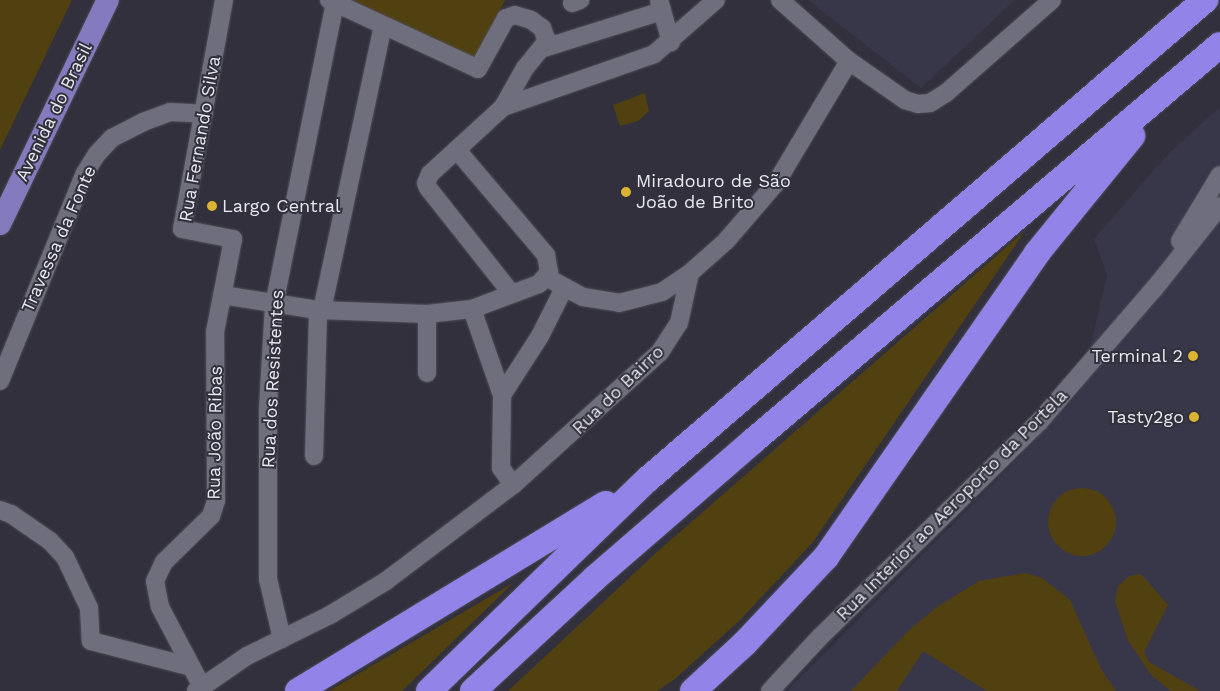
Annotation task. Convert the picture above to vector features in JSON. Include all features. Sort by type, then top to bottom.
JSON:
[{"type":"highway","points":[[429,691],[648,479],[1205,0]]},
{"type":"highway","points":[[473,691],[595,578],[738,454],[1220,45]]},
{"type":"highway","points":[[693,691],[745,643],[826,557],[1038,253],[1171,88]]},
{"type":"highway","points":[[298,691],[648,479]]},
{"type":"main road","name":"Avenida do Brasil","points":[[0,224],[108,0]]},
{"type":"street","name":"Rua Fernando Silva","points":[[224,0],[182,229],[233,239]]},
{"type":"street","points":[[503,107],[633,63],[671,42],[716,0]]},
{"type":"street","points":[[780,0],[849,61],[905,100],[918,104],[930,103],[946,93],[1052,0]]},
{"type":"street","points":[[332,2],[478,69],[506,18],[515,15],[542,28],[547,41],[544,48],[525,68],[503,107],[430,174],[426,183],[512,294]]},
{"type":"street","name":"Rua dos Resistentes","points":[[282,639],[268,579],[268,408],[274,305],[332,2]]},
{"type":"street","points":[[544,48],[661,6],[671,42]]},
{"type":"street","points":[[314,456],[320,310],[383,26]]},
{"type":"street","points":[[546,277],[583,297],[619,303],[662,292],[690,273],[738,229],[776,182],[849,61]]},
{"type":"street","name":"Travessa da Fonte","points":[[0,381],[85,174],[97,154],[112,138],[142,122],[170,112],[204,114]]},
{"type":"street","points":[[222,295],[274,305],[320,310],[427,314],[472,309],[539,284],[549,272],[546,255],[457,150]]},
{"type":"street","points":[[1130,314],[1220,175]]},
{"type":"street","points":[[1130,314],[1220,206]]},
{"type":"street","name":"Rua João Ribas","points":[[198,688],[160,607],[155,581],[164,562],[206,522],[214,509],[215,332],[233,239]]},
{"type":"street","name":"Rua do Bairro","points":[[198,688],[282,639],[330,615],[386,581],[513,485],[660,352],[679,323],[690,273]]},
{"type":"street","points":[[502,395],[540,336],[564,288]]},
{"type":"street","points":[[472,309],[502,395],[501,468],[513,485]]},
{"type":"street","points":[[427,314],[427,373]]},
{"type":"street","name":"Rua Interior ao Aeroporto da Portela","points":[[770,691],[820,637],[1040,422],[1130,314]]},
{"type":"street","points":[[0,510],[11,514],[50,541],[65,557],[89,608],[91,641],[188,666]]},
{"type":"shaded area","points":[[0,0],[72,0],[0,150]]},
{"type":"shaded area","points":[[352,0],[505,0],[475,62]]},
{"type":"shaded area","points":[[808,0],[1015,0],[921,88]]},
{"type":"shaded area","points":[[645,93],[649,111],[638,121],[620,126],[613,105]]},
{"type":"shaded area","points":[[1220,107],[1220,691],[787,691],[1000,477],[1080,391],[1107,275],[1094,239],[1169,153]]},
{"type":"shaded area","points":[[1025,231],[813,542],[740,620],[675,679],[657,691],[508,691],[657,552]]},
{"type":"shaded area","points":[[1089,488],[1101,494],[1110,503],[1116,515],[1114,535],[1106,546],[1089,556],[1075,556],[1058,546],[1050,535],[1048,515],[1058,498],[1069,490]]},
{"type":"shaded area","points":[[1026,573],[1042,578],[1070,600],[1101,669],[1116,691],[987,691],[923,651],[897,691],[851,691],[908,631],[937,607],[979,581]]},
{"type":"shaded area","points":[[1141,574],[1168,605],[1144,652],[1149,662],[1200,691],[1171,691],[1152,676],[1128,641],[1115,601],[1118,586],[1129,576]]},
{"type":"shaded area","points":[[513,583],[402,691],[329,691]]},
{"type":"place","name":"Miradouro de São João de Brito","points":[[626,192]]},
{"type":"place","name":"Largo Central","points":[[212,206]]},
{"type":"place","name":"Terminal 2","points":[[1193,356]]},
{"type":"place","name":"Tasty2go","points":[[1194,417]]}]
